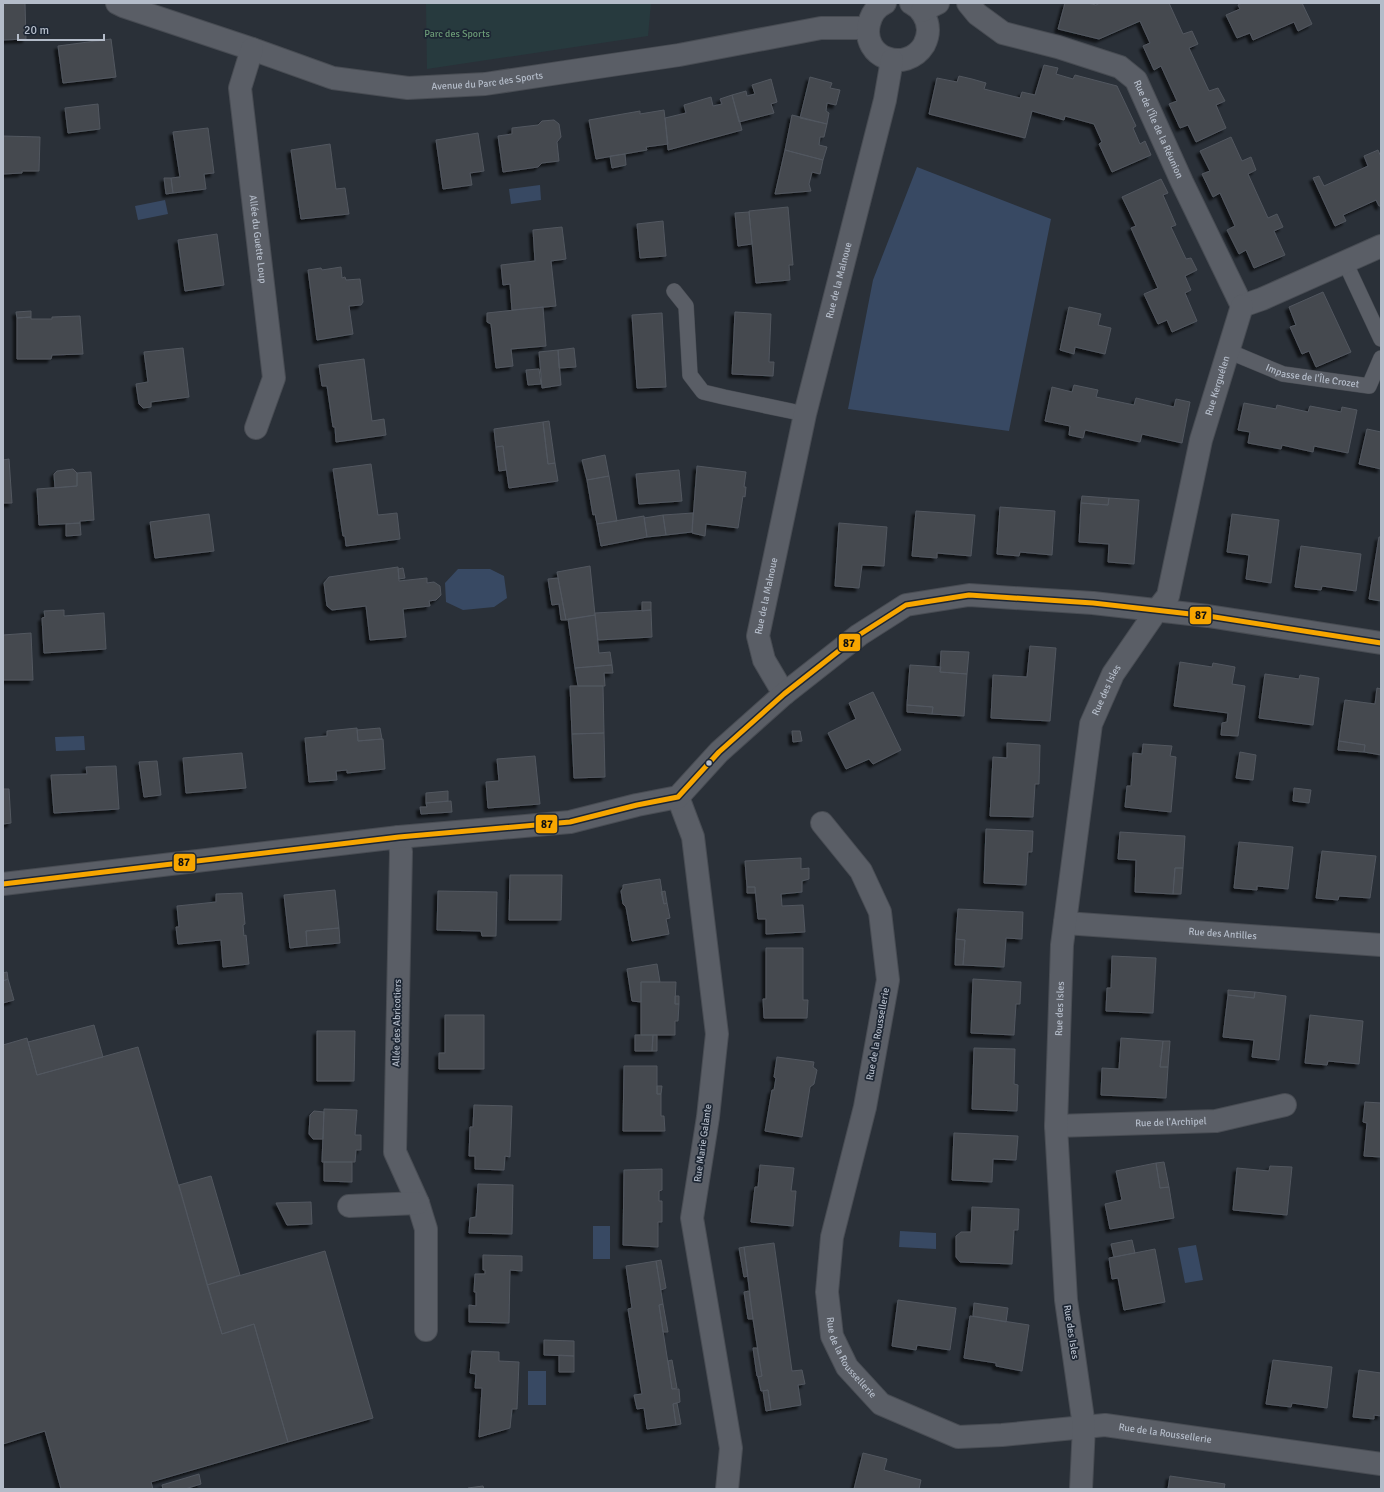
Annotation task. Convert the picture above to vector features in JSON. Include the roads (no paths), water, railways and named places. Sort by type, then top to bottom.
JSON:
[{"type":"street","name":"Avenue du Parc des Sports","points":[[117,3],[334,78],[408,88],[485,84],[570,72],[821,28],[868,28]]},
{"type":"street","points":[[883,3],[875,10],[870,19],[868,37],[871,46],[877,52],[892,60],[902,60],[912,57],[920,50],[926,41],[928,31],[924,6]]},
{"type":"street","name":"Rue de l'Île de la Réunion","points":[[968,3],[977,14],[1004,34],[1058,47],[1120,67],[1136,80],[1182,182],[1242,306]]},
{"type":"street","name":"Allée du Guette Loup","points":[[252,49],[240,88],[274,378],[256,428]]},
{"type":"street","name":"Rue de la Malnoue","points":[[784,694],[764,660],[758,636],[805,414],[885,100],[892,60]]},
{"type":"street","points":[[1242,306],[1262,299],[1381,246]]},
{"type":"street","name":"Rue Kerguélen","points":[[1157,610],[1168,596],[1201,440],[1242,306]]},
{"type":"street","points":[[3,884],[399,837],[570,822],[637,805],[678,797],[719,752],[784,694],[859,635],[906,604],[969,595],[1093,603],[1208,616],[1381,643]]},
{"type":"street","name":"Rue des Isles","points":[[1080,1489],[1084,1426],[1066,1300],[1056,1126],[1062,944],[1091,724],[1113,674],[1157,610]]},
{"type":"street","name":"Rue Marie Galante","points":[[678,797],[693,837],[717,1034],[708,1117],[692,1218],[731,1448],[727,1489]]},
{"type":"street","name":"Rue de la Roussellerie","points":[[822,823],[861,871],[880,912],[888,980],[865,1107],[832,1237],[827,1292],[832,1336],[847,1367],[881,1404],[958,1437],[1002,1435],[1105,1425],[1381,1464]]},
{"type":"street","name":"Allée des Abricotiers","points":[[399,837],[401,852],[395,1152],[418,1203],[426,1229],[426,1330]]},
{"type":"street","name":"Rue des Antilles","points":[[1065,923],[1381,945]]},
{"type":"street","name":"Rue de l'Archipel","points":[[1056,1126],[1216,1121],[1285,1105]]},
{"type":"street","points":[[349,1206],[418,1203]]},
{"type":"lane","points":[[1345,262],[1381,339]]},
{"type":"lane","points":[[674,291],[686,306],[690,376],[703,392],[805,414]]},
{"type":"lane","name":"Impasse de l'Île Crozet","points":[[1228,351],[1283,374],[1369,386],[1381,358]]},
{"type":"water","points":[[917,167],[1051,219],[1009,431],[848,409],[873,280]]},
{"type":"water","points":[[540,185],[541,200],[511,204],[509,189]]},
{"type":"water","points":[[165,200],[168,214],[138,220],[135,206]]},
{"type":"water","points":[[458,569],[490,569],[504,576],[507,598],[494,607],[463,610],[446,602],[445,583]]},
{"type":"water","points":[[84,736],[85,750],[56,751],[55,737]]},
{"type":"water","points":[[593,1226],[610,1226],[610,1259],[593,1259]]},
{"type":"water","points":[[900,1231],[936,1233],[936,1249],[899,1247]]},
{"type":"water","points":[[1196,1245],[1203,1280],[1185,1283],[1178,1248]]},
{"type":"water","points":[[528,1371],[546,1371],[546,1405],[528,1405]]},
{"type":"park label","name":"Parc des Sports","points":[[457,34]]}]
